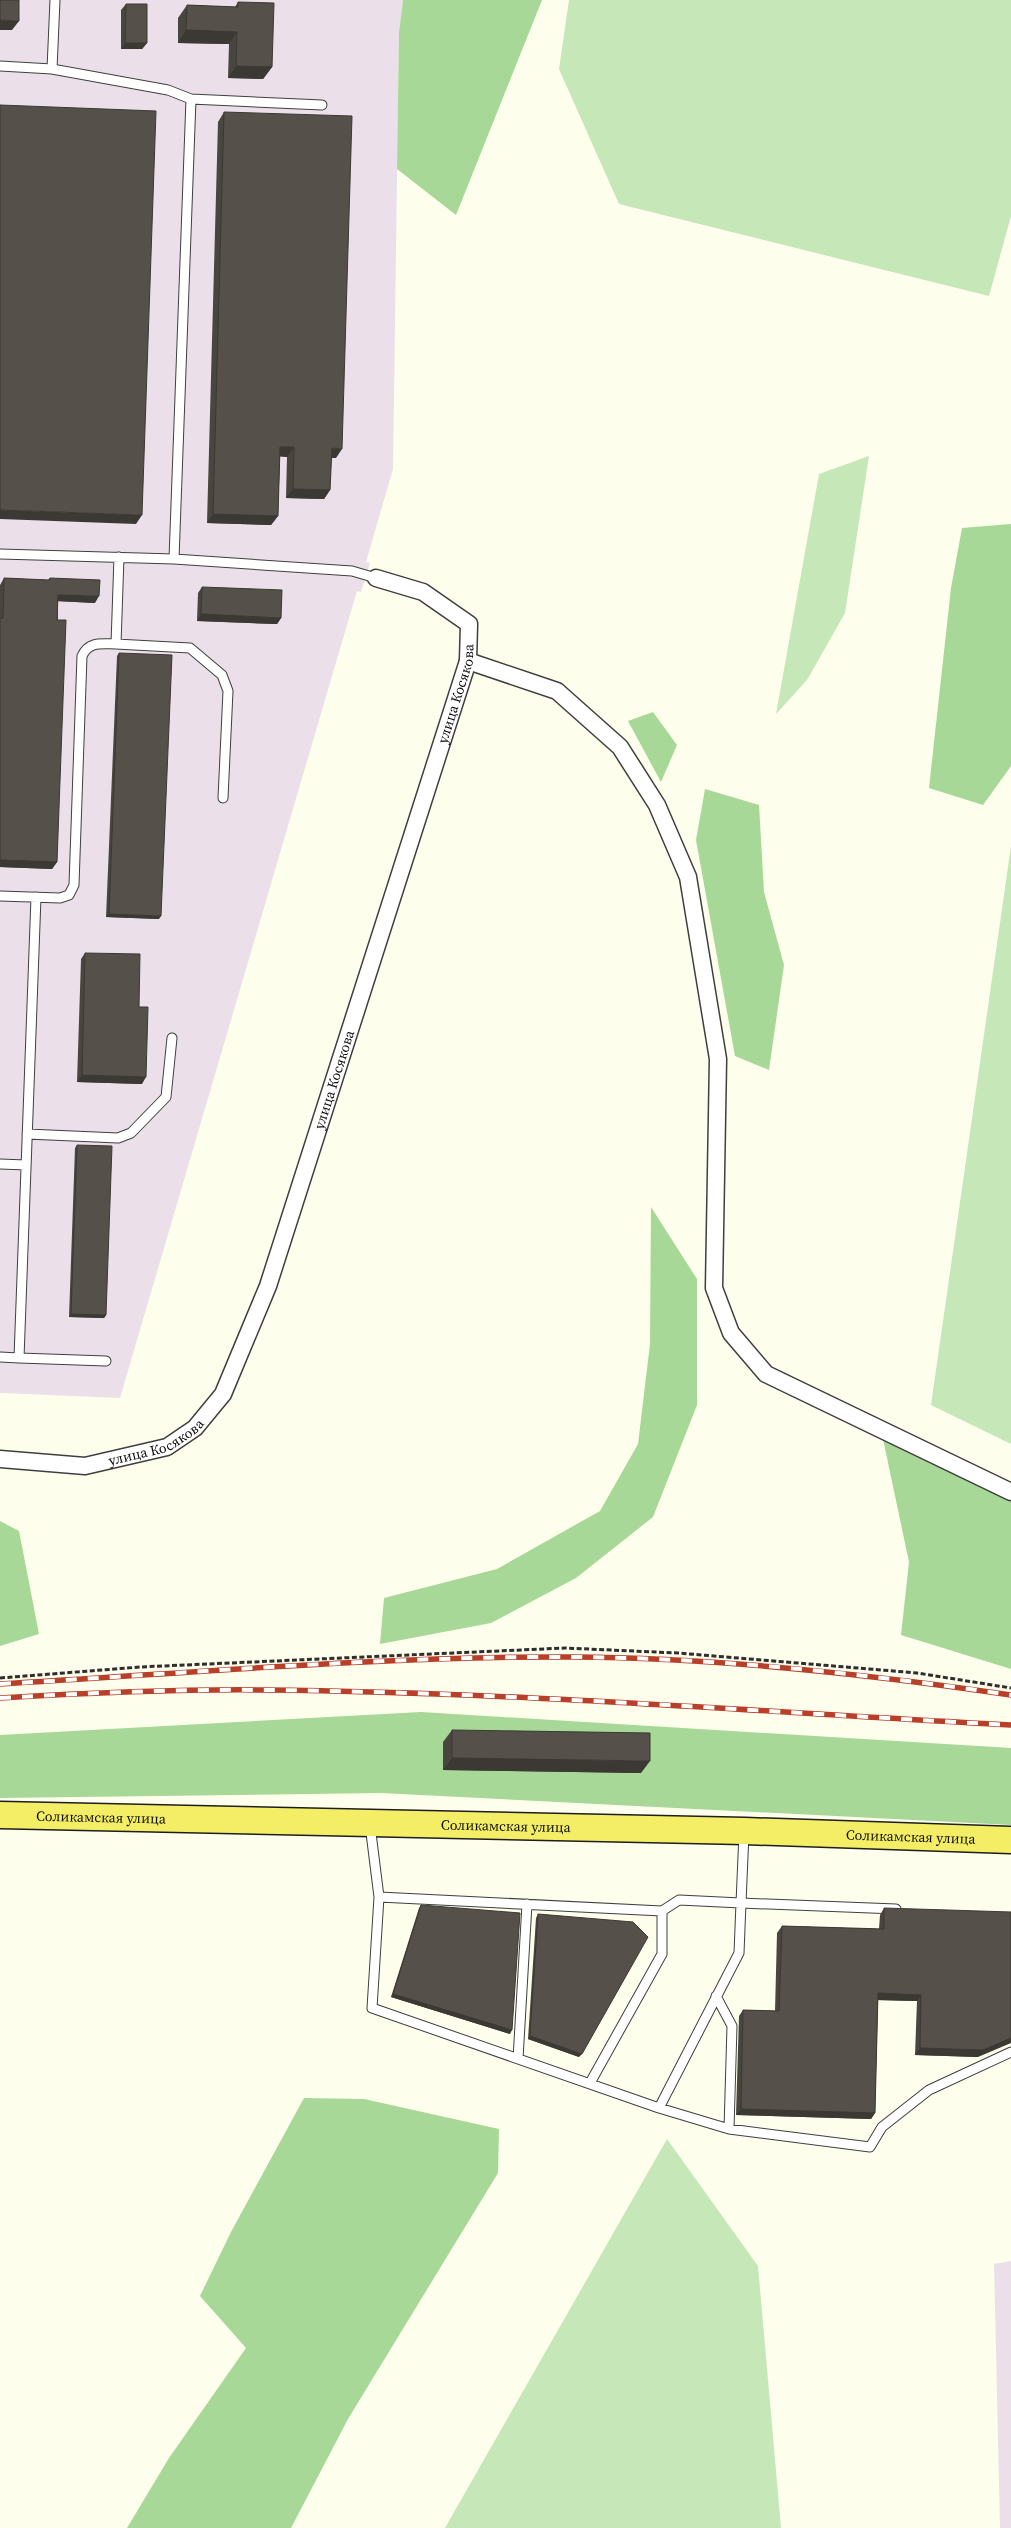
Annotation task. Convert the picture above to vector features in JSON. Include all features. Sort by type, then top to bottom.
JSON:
[{"type":"main road","name":"Соликамская улица","points":[[0,1816],[370,1825],[744,1831],[1011,1840]]},
{"type":"street","name":"улица Косякова","points":[[0,1459],[85,1466],[167,1447],[195,1428],[223,1394],[268,1286],[468,661],[470,624],[423,592],[376,578]]},
{"type":"street","points":[[468,661],[558,691],[620,747],[658,805],[688,877],[718,1059],[714,1288],[731,1333],[766,1374],[1011,1492]]},
{"type":"lane","points":[[52,69],[55,0]]},
{"type":"lane","points":[[0,66],[52,69],[168,90],[191,99],[322,105]]},
{"type":"lane","points":[[174,559],[191,99]]},
{"type":"lane","points":[[0,554],[174,559],[352,572],[376,578]]},
{"type":"lane","points":[[116,644],[119,557]]},
{"type":"lane","points":[[0,896],[60,898],[69,895],[74,885],[82,656],[86,648],[95,644],[190,648],[222,675],[228,691],[223,798]]},
{"type":"lane","points":[[19,1358],[36,897]]},
{"type":"lane","points":[[27,1134],[118,1138],[131,1133],[166,1097],[172,1038]]},
{"type":"lane","points":[[0,1164],[26,1165]]},
{"type":"lane","points":[[0,1357],[106,1361]]},
{"type":"lane","points":[[370,1825],[379,1897],[372,2008],[659,2108],[728,2129],[870,2146],[882,2127],[929,2090],[1011,2052]]},
{"type":"lane","points":[[659,2108],[739,1953],[744,1831]]},
{"type":"lane","points":[[379,1897],[662,1911],[680,1900],[905,1910]]},
{"type":"lane","points":[[518,2059],[527,1904]]},
{"type":"lane","points":[[590,2083],[662,1954],[662,1911]]},
{"type":"lane","points":[[716,1996],[732,2026],[728,2129]]},
{"type":"path","points":[[0,1678],[140,1667],[439,1652],[565,1648],[678,1653],[907,1672],[1011,1688]]},
{"type":"shaded area","points":[[0,0],[403,0],[399,32],[393,469],[366,562],[370,563],[361,592],[357,591],[120,1398],[0,1393]]},
{"type":"shaded area","points":[[1011,2261],[1011,2528],[1000,2528],[994,2264]]},
{"type":"green space","points":[[403,0],[542,0],[456,215],[397,169],[399,32]]},
{"type":"green space","points":[[569,0],[1011,0],[1011,216],[989,296],[619,204],[559,69]]},
{"type":"green space","points":[[869,456],[845,613],[807,680],[776,714],[819,474]]},
{"type":"green space","points":[[1011,524],[1011,766],[983,805],[929,788],[951,588],[962,528]]},
{"type":"green space","points":[[653,712],[677,745],[661,782],[628,721]]},
{"type":"green space","points":[[705,789],[759,805],[764,892],[784,965],[769,1070],[735,1056],[696,840]]},
{"type":"green space","points":[[1011,846],[1011,1444],[931,1405]]},
{"type":"green space","points":[[651,1207],[697,1279],[697,1405],[653,1517],[576,1578],[491,1623],[380,1644],[384,1598],[497,1569],[600,1511],[638,1444],[650,1344]]},
{"type":"green space","points":[[883,1439],[1011,1500],[1011,1669],[901,1635],[909,1562]]},
{"type":"green space","points":[[0,1521],[19,1531],[39,1634],[0,1646]]},
{"type":"green space","points":[[421,1712],[1011,1748],[1011,1825],[381,1793],[0,1798],[0,1735]]},
{"type":"green space","points":[[304,2098],[364,2099],[499,2129],[498,2173],[348,2419],[291,2528],[127,2528],[169,2458],[246,2348],[200,2296],[231,2232]]},
{"type":"green space","points":[[667,2139],[758,2266],[781,2528],[445,2528]]},
{"type":"building","points":[[0,0],[19,0],[19,21],[0,20]]},
{"type":"building","points":[[238,2],[274,3],[272,67],[236,66],[237,32],[186,30],[187,5],[238,7]]},
{"type":"building","points":[[126,4],[147,4],[147,43],[125,43]]},
{"type":"building","points":[[0,105],[156,111],[142,515],[0,510]]},
{"type":"building","points":[[224,112],[352,116],[342,449],[332,448],[330,490],[293,489],[294,447],[280,447],[278,516],[213,514]]},
{"type":"building","points":[[4,578],[100,580],[99,596],[58,595],[57,620],[66,620],[57,862],[0,860],[0,618],[3,618]]},
{"type":"building","points":[[202,587],[282,590],[281,618],[201,614]]},
{"type":"building","points":[[119,653],[172,655],[161,916],[109,914]]},
{"type":"building","points":[[85,953],[140,954],[139,1007],[148,1007],[146,1077],[82,1075]]},
{"type":"building","points":[[77,1145],[112,1146],[106,1315],[71,1314]]},
{"type":"building","points":[[452,1730],[650,1733],[650,1761],[452,1758]]},
{"type":"building","points":[[421,1905],[520,1913],[512,2030],[393,1994]]},
{"type":"building","points":[[884,1908],[1011,1912],[1011,2038],[983,2050],[920,2048],[921,1995],[878,1993],[875,2113],[741,2109],[743,2010],[779,2011],[782,1926],[884,1929]]},
{"type":"building","points":[[538,1914],[633,1922],[648,1937],[582,2054],[530,2036]]},
{"type":"railway","points":[[0,1684],[359,1662],[503,1657],[575,1657],[684,1660],[739,1664],[903,1680],[1011,1695]]},
{"type":"railway","points":[[0,1698],[198,1690],[451,1694],[1011,1725]]}]
